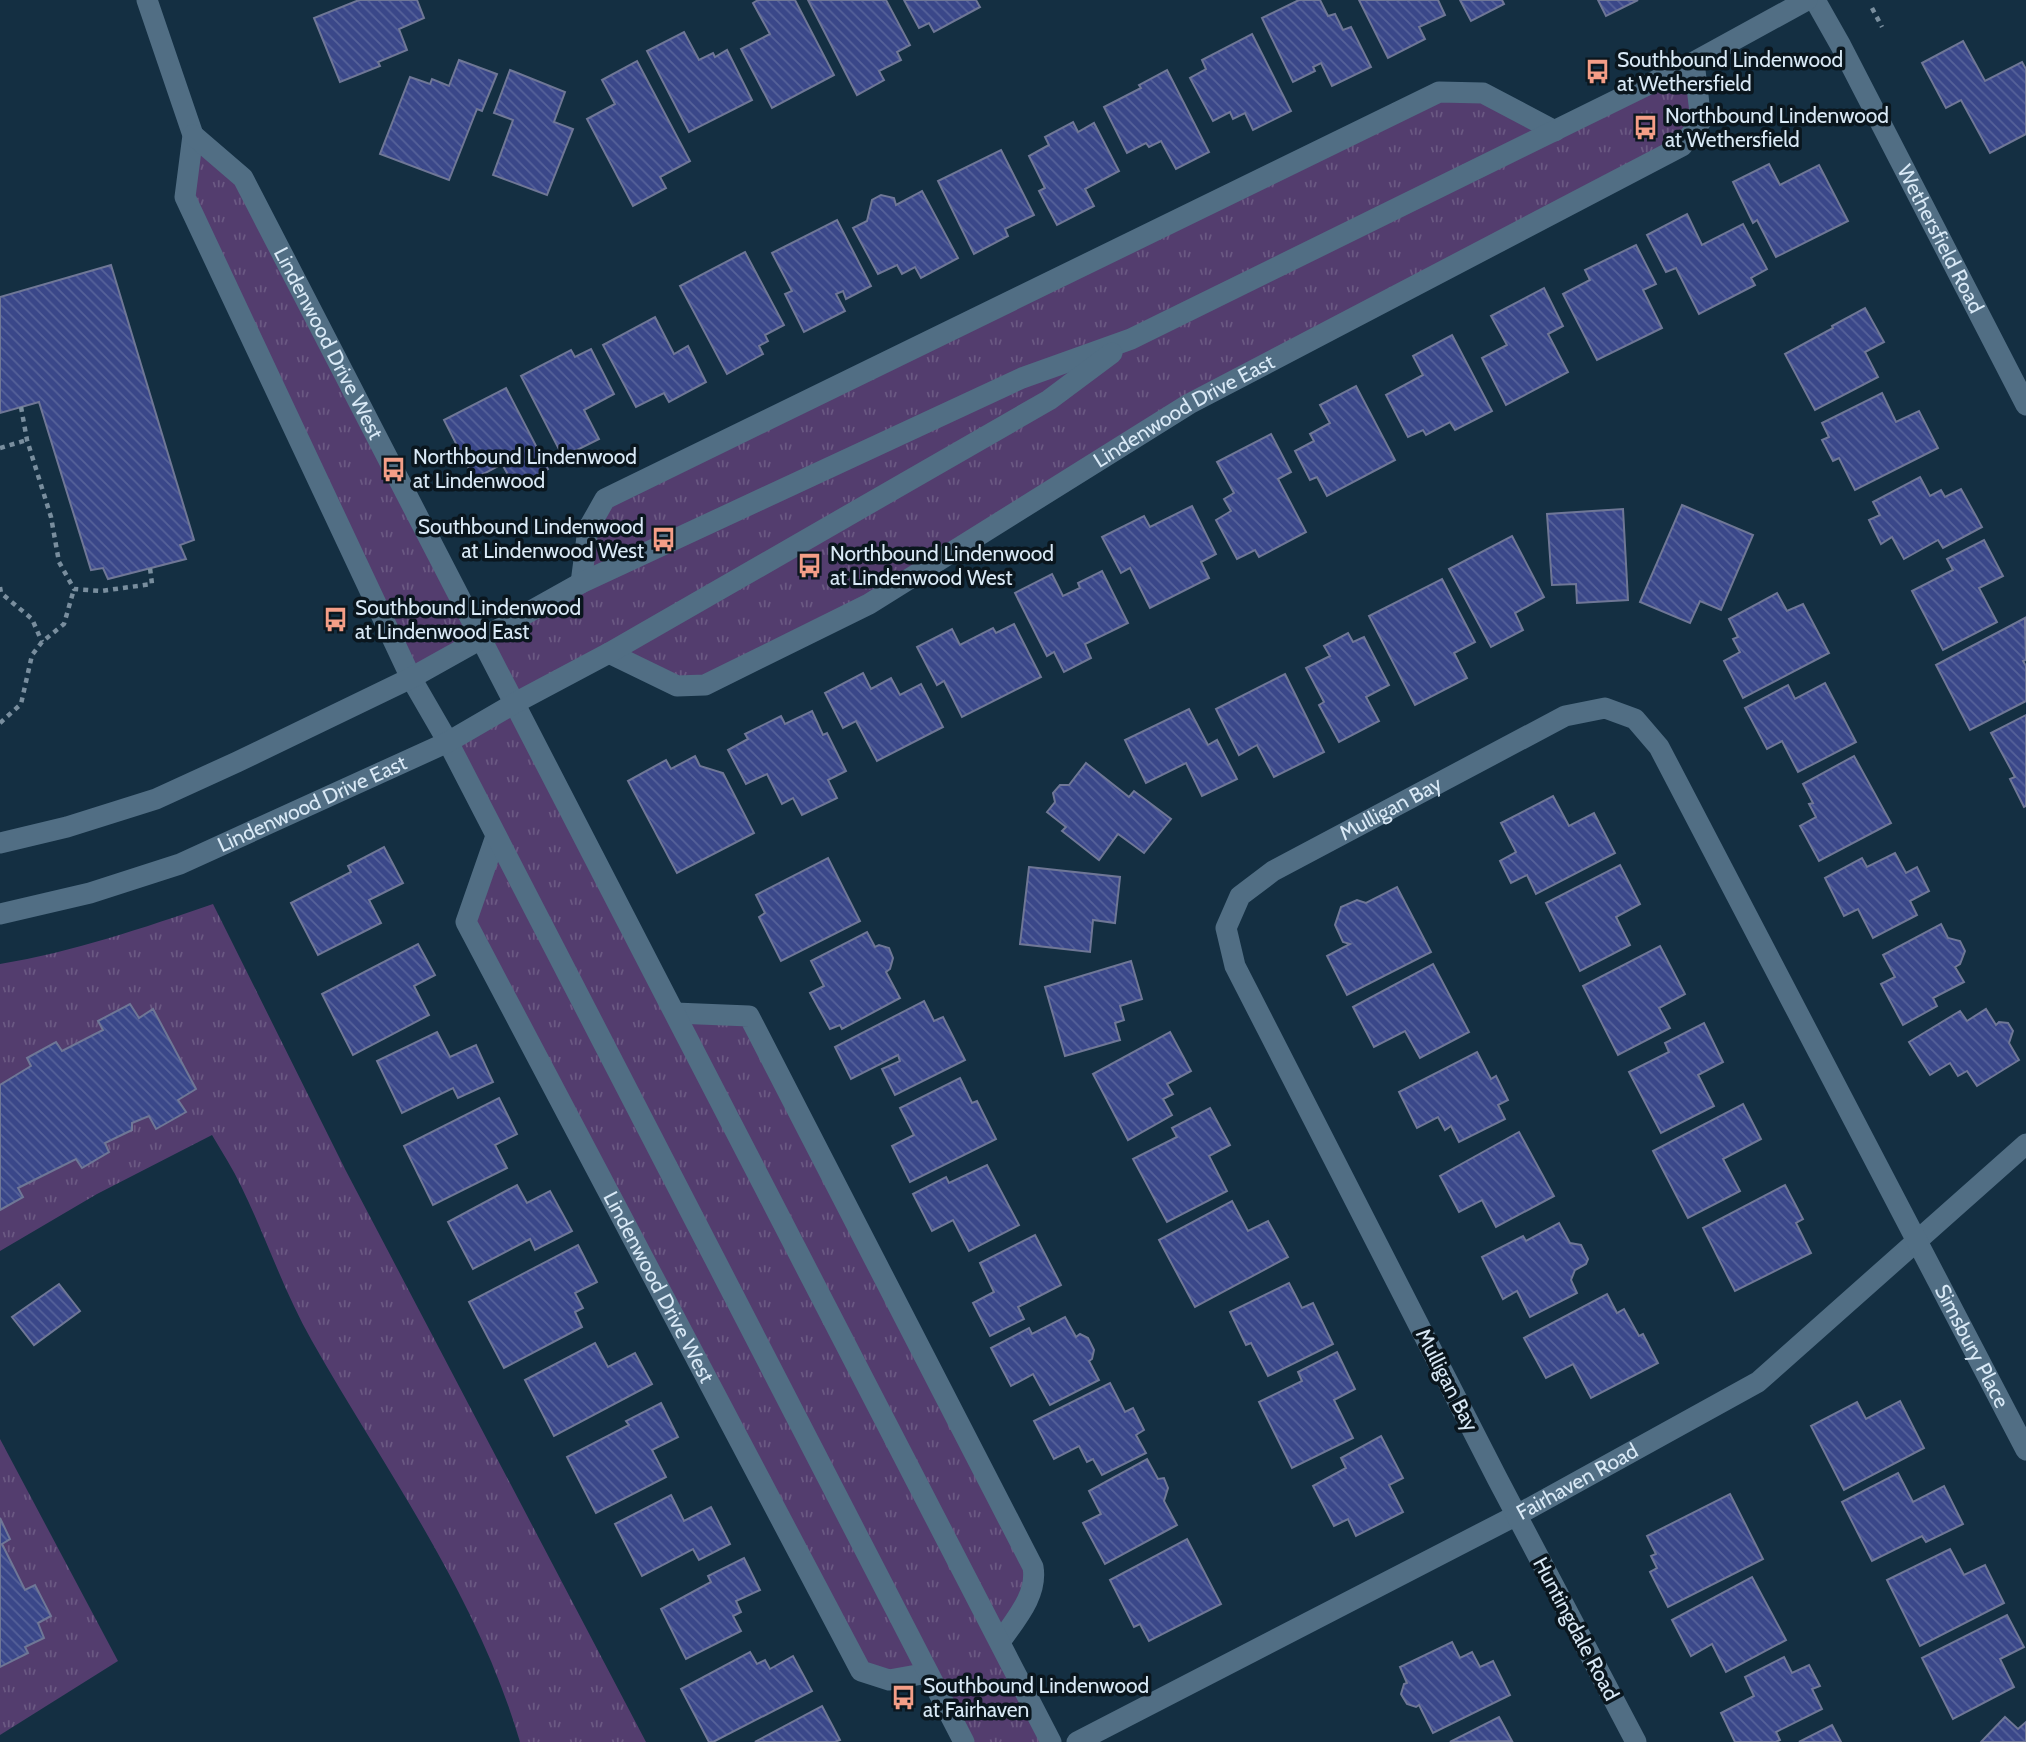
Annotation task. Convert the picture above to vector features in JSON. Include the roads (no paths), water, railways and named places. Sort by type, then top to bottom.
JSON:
[{"type":"street","points":[[147,0],[193,135],[186,197],[411,678],[496,836],[964,1742]]},
{"type":"street","name":"Lindenwood Drive East","points":[[0,843],[67,827],[156,799],[237,762],[411,678],[581,583],[1022,378],[1131,339],[1694,62],[1807,0]]},
{"type":"street","name":"Wethersfield Road","points":[[1815,0],[2026,405]]},
{"type":"street","name":"Lindenwood Drive East","points":[[609,653],[677,686],[705,685],[869,604],[1189,404],[1682,146],[1702,121],[1694,62]]},
{"type":"street","points":[[581,583],[588,529],[605,499],[1439,92],[1483,93],[1555,131]]},
{"type":"street","name":"Lindenwood Drive West","points":[[193,135],[243,178],[1051,1742]]},
{"type":"street","name":"Lindenwood Drive East","points":[[0,914],[90,893],[180,864],[447,743],[1049,400],[1131,339]]},
{"type":"street","name":"Mulligan Bay","points":[[1517,1515],[1235,966],[1226,928],[1240,896],[1273,871],[1565,716],[1605,708],[1635,719],[1660,747],[1919,1242]]},
{"type":"street","name":"Lindenwood Drive West","points":[[496,836],[466,922],[861,1671],[889,1679],[928,1674]]},
{"type":"street","points":[[675,1013],[749,1016],[1033,1567],[1035,1578],[1029,1596],[1000,1642]]},
{"type":"street","name":"Fairhaven Road","points":[[1077,1742],[1517,1515],[1758,1382],[1919,1242],[2026,1144]]},
{"type":"street","name":"Simsbury Place","points":[[1919,1242],[2026,1450]]},
{"type":"street","name":"Huntingdale Road","points":[[1517,1515],[1636,1742]]},
{"type":"place","name":"Southbound Lindenwood at Wethersfield","points":[[1597,72]]},
{"type":"place","name":"Northbound Lindenwood at Wethersfield","points":[[1645,128]]},
{"type":"place","name":"Northbound Lindenwood at Lindenwood","points":[[393,469]]},
{"type":"place","name":"Southbound Lindenwood at Lindenwood West","points":[[664,539]]},
{"type":"place","name":"Northbound Lindenwood at Lindenwood West","points":[[810,566]]},
{"type":"place","name":"Southbound Lindenwood at Lindenwood East","points":[[335,620]]},
{"type":"place","name":"Southbound Lindenwood at Fairhaven","points":[[903,1698]]}]
